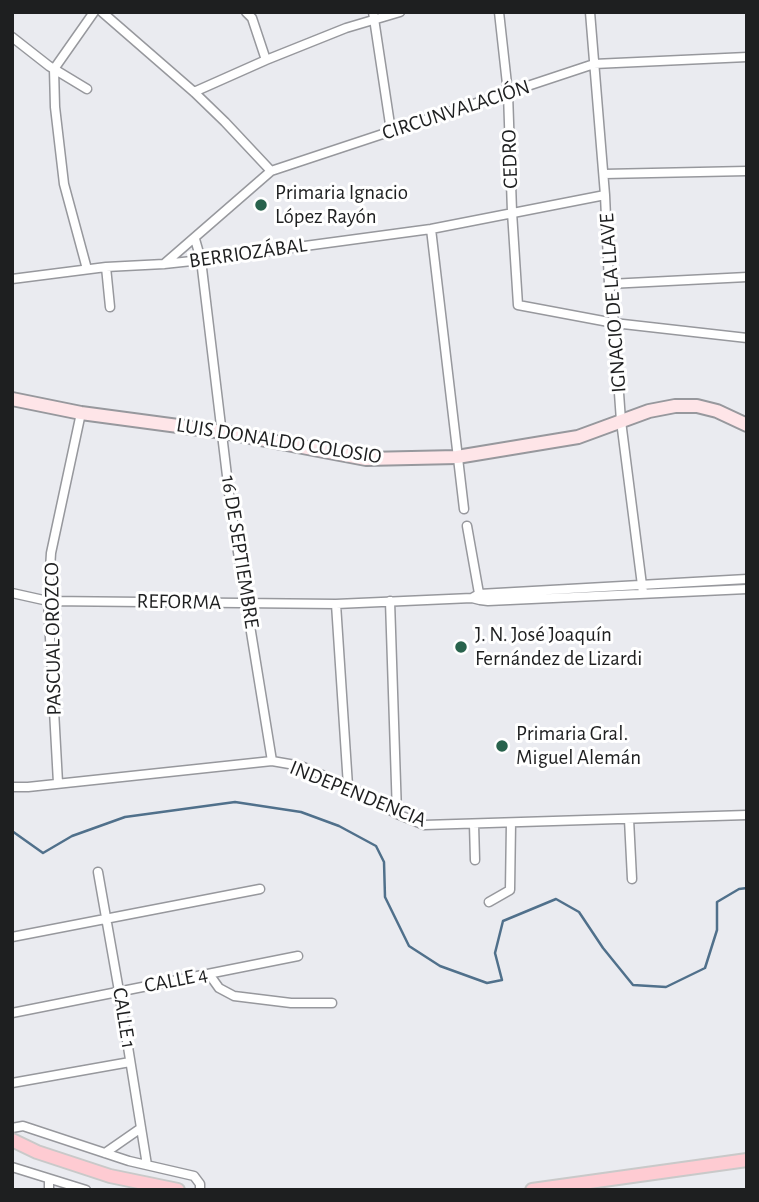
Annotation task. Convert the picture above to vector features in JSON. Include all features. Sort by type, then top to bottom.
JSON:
[{"type":"main road","name":"LUIS DONALDO COLOSIO","points":[[12,399],[81,413],[223,432],[366,459],[457,457],[579,437],[649,411],[674,405],[717,411],[747,425]]},
{"type":"main road","points":[[12,1140],[37,1152],[110,1176],[178,1190]]},
{"type":"main road","points":[[532,1190],[747,1160]]},
{"type":"street","points":[[87,269],[64,184],[55,107],[54,69],[94,12]]},
{"type":"street","points":[[102,12],[194,92],[271,171]]},
{"type":"street","points":[[246,12],[251,18],[266,60]]},
{"type":"street","points":[[194,92],[373,16],[400,12]]},
{"type":"street","name":"CEDRO","points":[[499,12],[508,93],[518,305],[614,323]]},
{"type":"street","name":"IGNACIO DE LA LLAVE","points":[[590,12],[606,195],[609,284],[621,421],[643,589]]},
{"type":"street","points":[[373,16],[391,131]]},
{"type":"street","points":[[12,37],[54,69],[88,89]]},
{"type":"street","name":"CIRCUNVALACIÓN","points":[[164,264],[271,171],[594,64],[747,57]]},
{"type":"street","points":[[604,174],[747,171]]},
{"type":"street","name":"BERRIOZÁBAL","points":[[12,279],[106,267],[201,260],[431,229],[606,195]]},
{"type":"street","points":[[431,229],[464,509]]},
{"type":"street","points":[[195,239],[201,260]]},
{"type":"street","name":"16 DE SEPTIEMBRE","points":[[201,260],[231,509],[272,761]]},
{"type":"street","points":[[106,267],[110,307]]},
{"type":"street","points":[[609,284],[747,277]]},
{"type":"street","points":[[614,323],[747,338]]},
{"type":"street","name":"PASCUAL OROZCO","points":[[58,783],[48,601],[51,553],[81,413]]},
{"type":"street","points":[[467,526],[477,597]]},
{"type":"street","name":"REFORMA","points":[[12,593],[48,601],[336,604],[737,584],[747,579]]},
{"type":"street","name":"REFORMA","points":[[737,584],[747,589]]},
{"type":"street","points":[[390,601],[397,814]]},
{"type":"street","points":[[336,604],[348,786]]},
{"type":"street","name":"INDEPENDENCIA","points":[[12,787],[272,761],[301,766],[348,786],[397,814],[424,825],[747,815]]},
{"type":"street","points":[[629,819],[632,879]]},
{"type":"street","points":[[489,902],[510,890],[511,822]]},
{"type":"street","points":[[474,824],[475,860]]},
{"type":"street","name":"CALLE 1","points":[[98,872],[147,1165]]},
{"type":"street","points":[[12,937],[260,889]]},
{"type":"street","name":"CALLE 4","points":[[12,1013],[298,956]]},
{"type":"street","points":[[209,974],[219,988],[234,996],[291,1003],[332,1003]]},
{"type":"street","points":[[12,1083],[131,1062]]},
{"type":"street","points":[[12,1129],[23,1125],[129,1161],[194,1177],[200,1184],[200,1190]]},
{"type":"street","points":[[105,1153],[141,1128]]},
{"type":"street","points":[[12,1167],[86,1190]]},
{"type":"street","points":[[49,1179],[49,1190]]},
{"type":"waterway","points":[[12,831],[43,853],[72,836],[125,817],[235,802],[301,812],[339,826],[376,846],[384,862],[385,897],[409,946],[440,966],[487,983],[502,980],[495,953],[503,921],[556,899],[579,912],[603,948],[633,985],[666,987],[705,968],[717,930],[717,902],[739,889],[747,888]]},
{"type":"place","name":"Primaria Ignacio López Rayón","points":[[261,205]]},
{"type":"place","name":"J. N. José Joaquín Fernández de Lizardi","points":[[461,647]]},
{"type":"place","name":"Primaria Gral. Miguel Alemán","points":[[502,746]]}]
